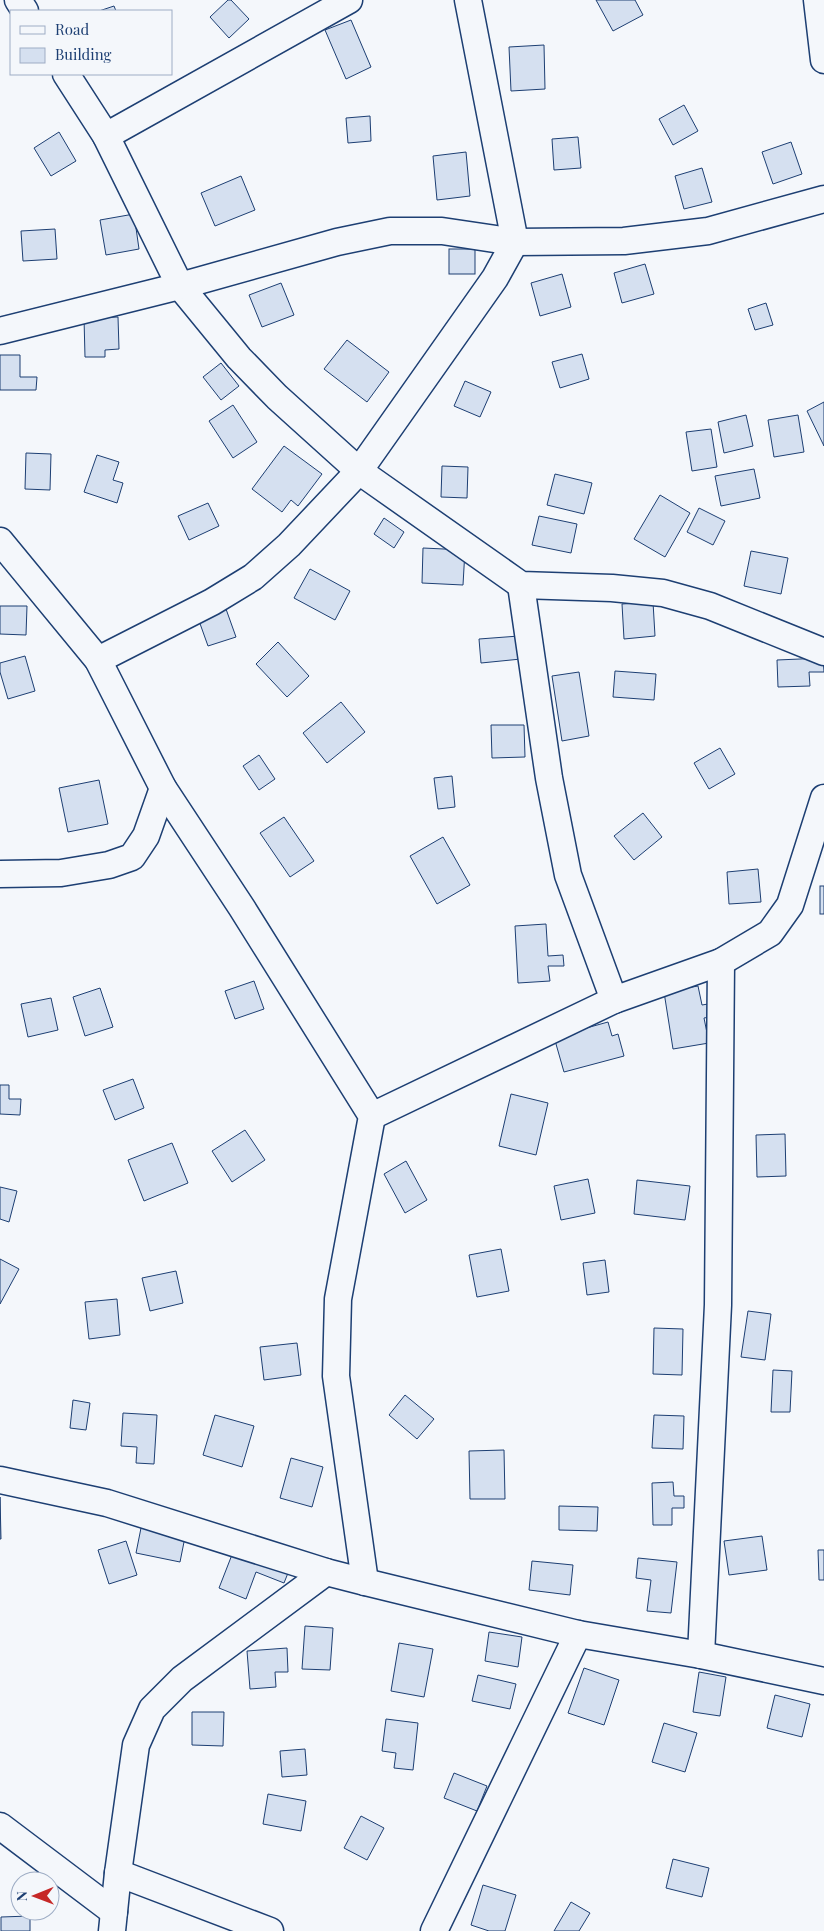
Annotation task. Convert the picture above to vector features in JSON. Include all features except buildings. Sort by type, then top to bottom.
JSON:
[{"type":"street","points":[[106,136],[349,0]]},
{"type":"street","points":[[98,660],[212,602],[253,577],[288,545],[359,471],[495,278],[515,242],[468,0]]},
{"type":"street","points":[[817,0],[824,60]]},
{"type":"street","points":[[67,75],[106,136],[180,286],[238,358],[277,397],[359,471],[521,585],[612,588],[662,593],[710,606],[824,652]]},
{"type":"street","points":[[0,331],[180,286],[337,242],[390,232],[442,231],[515,242],[624,242],[708,231],[824,199]]},
{"type":"street","points":[[0,540],[98,660],[163,788],[242,908],[372,1116],[338,1299],[336,1376],[365,1582]]},
{"type":"street","points":[[521,585],[549,778],[568,875],[614,1000]]},
{"type":"street","points":[[0,874],[62,873],[108,865],[132,857],[146,836],[163,788]]},
{"type":"street","points":[[372,1116],[614,1000],[721,962],[770,933],[790,905],[824,798]]},
{"type":"street","points":[[701,1655],[718,1305],[721,962]]},
{"type":"street","points":[[0,1480],[107,1503],[326,1572],[578,1634],[701,1655],[824,1681]]},
{"type":"street","points":[[113,1922],[136,1746],[152,1709],[182,1679],[326,1572]]},
{"type":"street","points":[[434,1931],[578,1634]]},
{"type":"street","points":[[0,1826],[113,1922]]},
{"type":"street","points":[[118,1873],[270,1931]]}]
